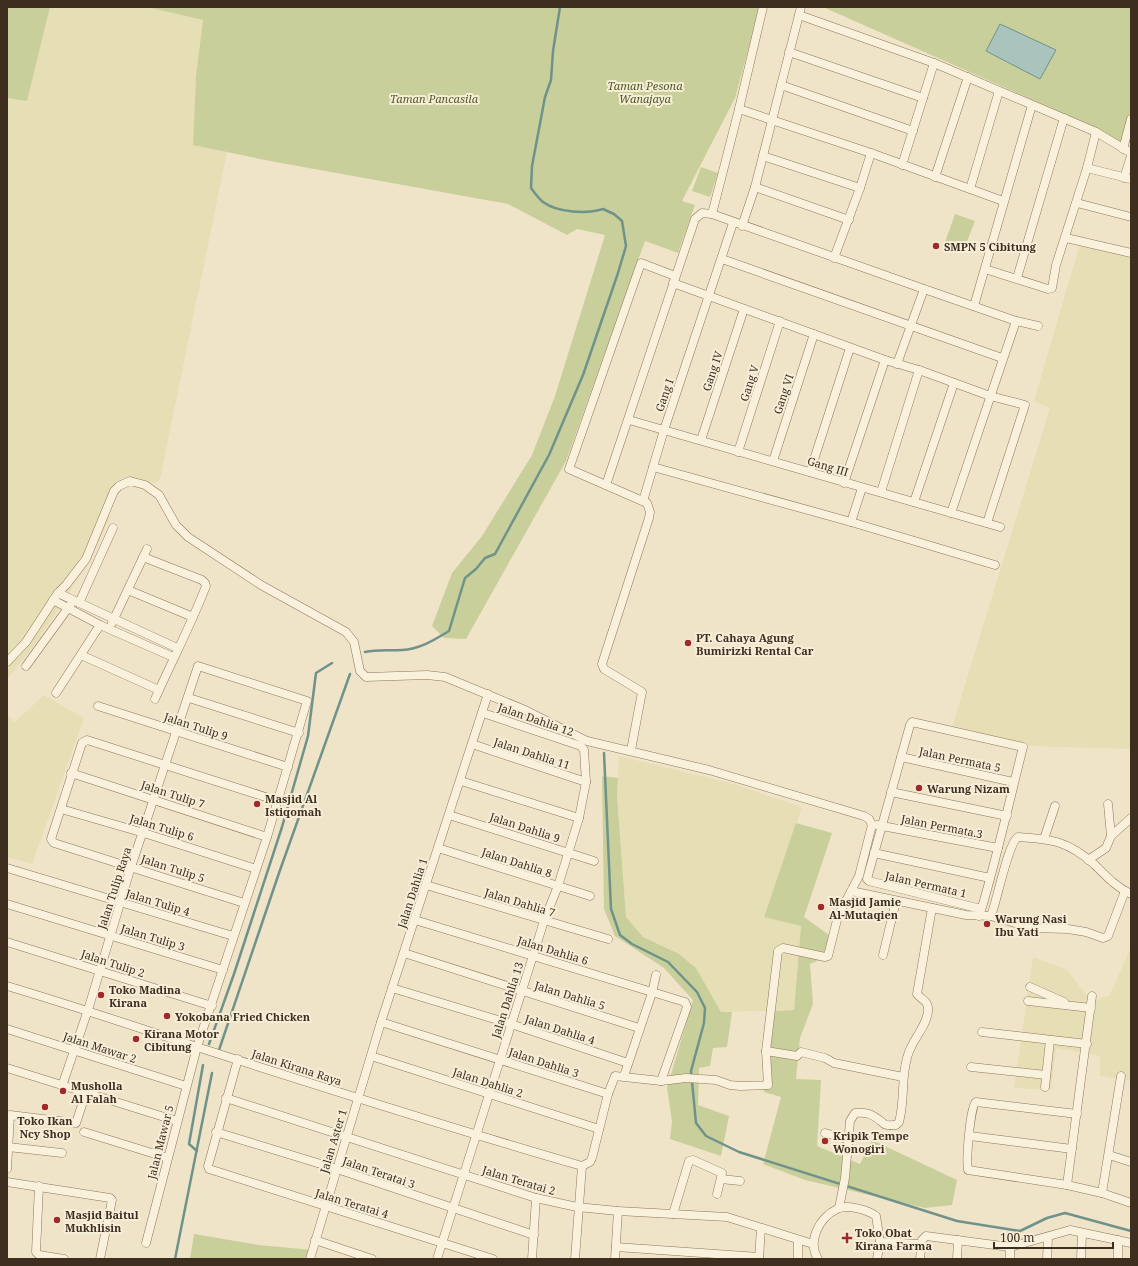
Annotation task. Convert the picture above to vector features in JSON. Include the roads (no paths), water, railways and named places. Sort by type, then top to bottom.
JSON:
[{"type":"street","points":[[712,214],[740,109],[763,7]]},
{"type":"street","points":[[742,226],[755,187],[800,11],[934,63],[1032,104],[1096,132],[1131,155],[1127,179],[1088,168]]},
{"type":"street","points":[[789,52],[923,98]]},
{"type":"street","points":[[902,165],[934,63]]},
{"type":"street","points":[[935,177],[968,78]]},
{"type":"street","points":[[781,85],[913,131]]},
{"type":"street","points":[[970,189],[999,90]]},
{"type":"street","points":[[974,306],[1032,104]]},
{"type":"street","points":[[740,109],[871,153],[1003,201]]},
{"type":"street","points":[[1017,278],[1064,118]]},
{"type":"street","points":[[1123,149],[1131,118]]},
{"type":"street","points":[[985,269],[1048,289],[1052,288],[1056,265],[1088,168],[1096,132]]},
{"type":"street","points":[[834,258],[849,220],[871,153]]},
{"type":"street","points":[[763,156],[860,188]]},
{"type":"street","points":[[755,187],[849,220]]},
{"type":"street","points":[[1076,203],[1131,216]]},
{"type":"street","points":[[606,485],[629,420],[694,219],[702,213],[712,214],[742,226],[924,289],[1038,326]]},
{"type":"street","name":"Gang I","points":[[643,501],[664,430],[710,297],[733,222]]},
{"type":"street","points":[[1066,238],[1131,253]]},
{"type":"street","points":[[722,258],[1002,358]]},
{"type":"street","points":[[631,750],[642,692],[604,669],[602,664],[649,518],[649,507],[643,501],[569,469],[641,263],[710,297],[780,321],[850,348],[919,370],[990,396],[1025,406],[987,522]]},
{"type":"street","points":[[897,364],[924,289]]},
{"type":"street","name":"Gang IV","points":[[702,440],[744,309]]},
{"type":"street","points":[[951,513],[1016,320]]},
{"type":"street","name":"Gang V","points":[[738,452],[780,321]]},
{"type":"street","name":"Gang VI","points":[[773,461],[814,334]]},
{"type":"street","points":[[810,472],[850,348]]},
{"type":"street","points":[[844,483],[885,360]]},
{"type":"street","points":[[881,492],[919,370]]},
{"type":"street","points":[[914,502],[954,383]]},
{"type":"street","name":"Gang III","points":[[629,420],[702,440],[844,483],[987,522],[1000,527]]},
{"type":"street","points":[[653,467],[851,522],[995,565]]},
{"type":"street","points":[[7,662],[26,642],[55,596],[86,559],[114,491],[119,486],[130,481],[144,484],[159,495],[180,531],[196,543],[211,551],[260,585],[342,629],[354,642],[360,671],[366,677],[439,676],[488,694],[568,730],[587,741],[631,750],[709,770],[857,814],[869,819],[872,825],[865,858],[851,891],[838,916],[827,957],[783,948],[778,952],[766,1051],[768,1084],[740,1086],[730,1085],[716,1080],[686,1078],[661,1081],[619,1076]]},
{"type":"street","points":[[851,522],[862,488]]},
{"type":"street","points":[[26,666],[68,608],[76,602],[113,528]]},
{"type":"street","points":[[108,628],[114,620],[145,553],[205,582],[206,586],[194,618],[177,648],[155,699]]},
{"type":"street","points":[[128,590],[194,618]]},
{"type":"street","points":[[55,596],[76,602],[177,648]]},
{"type":"street","points":[[55,596],[68,608],[100,625],[173,657]]},
{"type":"street","points":[[56,693],[100,625]]},
{"type":"street","points":[[81,655],[159,690]]},
{"type":"street","name":"Jalan Tulip Raya","points":[[62,1086],[88,1010],[131,867],[144,833],[189,698],[198,666],[307,701],[299,733]]},
{"type":"street","name":"Jalan Dahlia 1","points":[[358,1098],[381,1022],[461,781],[488,694]]},
{"type":"street","points":[[189,698],[299,733]]},
{"type":"street","name":"Jalan Tulip 9","points":[[98,706],[288,767]]},
{"type":"street","name":"Jalan Dahlia 12","points":[[483,712],[581,746]]},
{"type":"street","points":[[980,912],[990,878],[1007,816],[1013,782],[1023,747],[912,722],[874,853],[990,878]]},
{"type":"street","name":"Jalan Mawar 5","points":[[146,1243],[197,1046],[212,1006],[244,903],[268,837],[299,733]]},
{"type":"street","points":[[61,809],[71,773],[82,743],[87,740],[278,801]]},
{"type":"street","name":"Jalan Dahlia 11","points":[[472,744],[586,782]]},
{"type":"street","name":"Jalan Dahlia 13","points":[[437,1259],[533,955],[544,921],[558,886],[579,818],[586,782],[584,750],[581,746]]},
{"type":"street","name":"Jalan Permata 5","points":[[901,757],[1013,782]]},
{"type":"street","name":"Jalan Tulip 7","points":[[71,773],[268,837]]},
{"type":"street","points":[[461,781],[579,818]]},
{"type":"street","points":[[891,792],[1007,816]]},
{"type":"street","points":[[1108,804],[1112,836]]},
{"type":"street","points":[[1044,839],[1055,806]]},
{"type":"street","name":"Jalan Tulip 6","points":[[61,809],[144,833],[256,869]]},
{"type":"street","name":"Jalan Tulip 5","points":[[61,809],[51,839],[54,843],[244,903]]},
{"type":"street","name":"Jalan Dahlia 9","points":[[449,815],[594,861]]},
{"type":"street","points":[[1088,860],[1106,848],[1112,836],[1131,818]]},
{"type":"street","name":"Jalan Permata.3","points":[[872,825],[998,848]]},
{"type":"street","points":[[851,891],[966,915],[980,912],[991,916],[1032,928],[1068,929],[1086,932],[1103,938],[1108,936],[1128,893],[1088,860],[1062,842],[1018,837],[1014,839],[1007,855],[998,897],[991,916]]},
{"type":"street","name":"Jalan Dahlia 8","points":[[438,848],[590,896]]},
{"type":"street","name":"Jalan Permata 1","points":[[874,853],[868,879],[869,882],[968,905],[980,912]]},
{"type":"street","name":"Jalan Tulip 4","points":[[7,868],[233,936]]},
{"type":"street","name":"Jalan Dahlia 7","points":[[426,885],[608,939]]},
{"type":"street","points":[[883,955],[896,901]]},
{"type":"street","name":"Jalan Tulip 3","points":[[7,904],[223,970]]},
{"type":"street","points":[[966,915],[968,905]]},
{"type":"street","points":[[839,1208],[844,1178],[850,1120],[855,1113],[874,1116],[884,1124],[898,1124],[900,1118],[903,1077],[912,1044],[926,1022],[928,1013],[926,1002],[917,994],[917,987],[932,908]]},
{"type":"street","name":"Jalan Dahlia 6","points":[[415,920],[685,1002],[687,1007],[661,1081]]},
{"type":"street","name":"Jalan Tulip 2","points":[[7,942],[212,1006]]},
{"type":"street","name":"Jalan Dahlia 5","points":[[404,953],[639,1028]]},
{"type":"street","points":[[575,1259],[582,1166],[590,1162],[592,1158],[608,1094],[628,1063],[652,993],[656,975]]},
{"type":"street","name":"Jalan Kirana Raya","points":[[7,986],[88,1010],[207,1050],[477,1136],[582,1166]]},
{"type":"street","name":"Jalan Dahlia 4","points":[[392,988],[511,1024],[628,1063]]},
{"type":"street","points":[[1030,988],[1072,1006]]},
{"type":"street","points":[[1067,1185],[1087,1044],[1092,996]]},
{"type":"street","points":[[1028,1001],[1091,1008]]},
{"type":"street","name":"Jalan Dahlia 3","points":[[381,1022],[608,1094]]},
{"type":"street","name":"Jalan Mawar 2","points":[[7,1029],[186,1086]]},
{"type":"street","points":[[982,1032],[1087,1044]]},
{"type":"street","points":[[1045,1087],[1050,1040]]},
{"type":"street","points":[[766,1051],[791,1056],[797,1056],[801,1052],[825,1058],[834,1063],[903,1077]]},
{"type":"street","name":"Jalan Dahlia 2","points":[[371,1056],[599,1129]]},
{"type":"street","points":[[216,1132],[238,1060]]},
{"type":"street","points":[[970,1067],[1046,1075]]},
{"type":"street","points":[[7,1068],[177,1121]]},
{"type":"street","points":[[1102,1193],[1121,1076]]},
{"type":"street","points":[[7,1169],[9,1117],[12,1115],[76,1123],[82,1109],[86,1093]]},
{"type":"street","name":"Jalan Teratai 2","points":[[226,1098],[536,1198],[578,1207],[618,1211],[727,1217],[798,1241],[813,1244]]},
{"type":"street","name":"Jalan Aster 1","points":[[310,1259],[358,1098]]},
{"type":"street","points":[[1077,1114],[976,1102],[973,1106],[967,1165],[968,1170],[971,1172],[1067,1185],[1102,1193],[1131,1203]]},
{"type":"street","points":[[84,1132],[168,1158]]},
{"type":"street","name":"Jalan Teratai 4","points":[[216,1132],[208,1166],[209,1169],[493,1259]]},
{"type":"street","name":"Jalan Teratai 3","points":[[216,1132],[337,1169],[534,1235]]},
{"type":"street","points":[[825,1132],[847,1139]]},
{"type":"street","points":[[970,1136],[1072,1149]]},
{"type":"street","points":[[8,1147],[62,1153]]},
{"type":"street","points":[[1109,1155],[1131,1162]]},
{"type":"street","points":[[673,1214],[689,1161],[693,1160],[721,1172],[722,1174],[717,1194]]},
{"type":"street","points":[[721,1178],[740,1180]]},
{"type":"street","points":[[7,1182],[39,1186],[111,1199],[100,1259]]},
{"type":"street","points":[[39,1186],[36,1252],[39,1255],[64,1259]]},
{"type":"street","points":[[532,1259],[536,1198]]},
{"type":"street","points":[[818,1259],[814,1252],[813,1244],[818,1227],[824,1218],[839,1208],[859,1208],[870,1211],[876,1216],[880,1242],[877,1259]]},
{"type":"street","points":[[615,1259],[618,1211]]},
{"type":"street","points":[[616,1247],[759,1258],[761,1228]]},
{"type":"street","points":[[920,1259],[921,1244],[926,1236],[1010,1247],[1070,1230],[1082,1234],[1131,1243]]},
{"type":"street","points":[[1081,1259],[1082,1234]]},
{"type":"street","points":[[1047,1259],[1048,1237]]},
{"type":"street","points":[[315,1240],[372,1259]]},
{"type":"street","points":[[957,1259],[958,1240]]},
{"type":"street","points":[[1118,1240],[1118,1259]]},
{"type":"street","points":[[798,1241],[798,1259]]},
{"type":"street","points":[[880,1242],[921,1244]]},
{"type":"street","points":[[1010,1247],[1010,1259]]},
{"type":"water","points":[[1000,24],[1056,50],[1040,79],[986,51]]},
{"type":"waterway","points":[[365,652],[415,648],[427,644],[449,631],[465,578],[476,569],[485,558],[495,554],[549,455],[583,375],[618,273],[626,246],[622,221],[614,214],[603,209],[589,212],[573,212],[549,206],[543,202],[531,188],[532,166],[545,97],[551,80],[553,51],[560,7]]},
{"type":"waterway","points":[[209,1044],[234,974],[282,827],[308,736],[316,673],[332,663]]},
{"type":"waterway","points":[[219,1050],[279,873],[350,674]]},
{"type":"waterway","points":[[604,753],[611,909],[620,935],[632,944],[668,962],[697,992],[705,1008],[704,1023],[691,1071],[696,1123],[706,1136],[739,1152],[957,1221],[1020,1231],[1047,1218],[1065,1213],[1131,1231]]},
{"type":"waterway","points":[[197,1151],[189,1144],[203,1065]]},
{"type":"waterway","points":[[175,1259],[212,1073]]},
{"type":"place","name":"SMPN 5 Cibitung","points":[[936,246]]},
{"type":"place","name":"PT. Cahaya Agung Bumirizki Rental Car","points":[[688,643]]},
{"type":"place","name":"Warung Nizam","points":[[919,788]]},
{"type":"place","name":"Masjid Al Istiqomah","points":[[257,804]]},
{"type":"place","name":"Masjid Jamie Al-Mutaqien","points":[[821,907]]},
{"type":"place","name":"Warung Nasi Ibu Yati","points":[[987,924]]},
{"type":"place","name":"Toko Madina Kirana","points":[[101,995]]},
{"type":"place","name":"Yokobana Fried Chicken","points":[[167,1016]]},
{"type":"place","name":"Kirana Motor Cibitung","points":[[136,1039]]},
{"type":"place","name":"Musholla Al Falah","points":[[63,1091]]},
{"type":"place","name":"Toko Ikan Ncy Shop","points":[[45,1107]]},
{"type":"place","name":"Kripik Tempe Wonogiri","points":[[825,1141]]},
{"type":"place","name":"Masjid Baitul Mukhlisin","points":[[57,1220]]},
{"type":"place","name":"Toko Obat Kirana Farma","points":[[847,1238]]},
{"type":"park label","name":"Taman Pesona Wanajaya","points":[[645,91]]},
{"type":"park label","name":"Taman Pancasila","points":[[434,98]]}]
